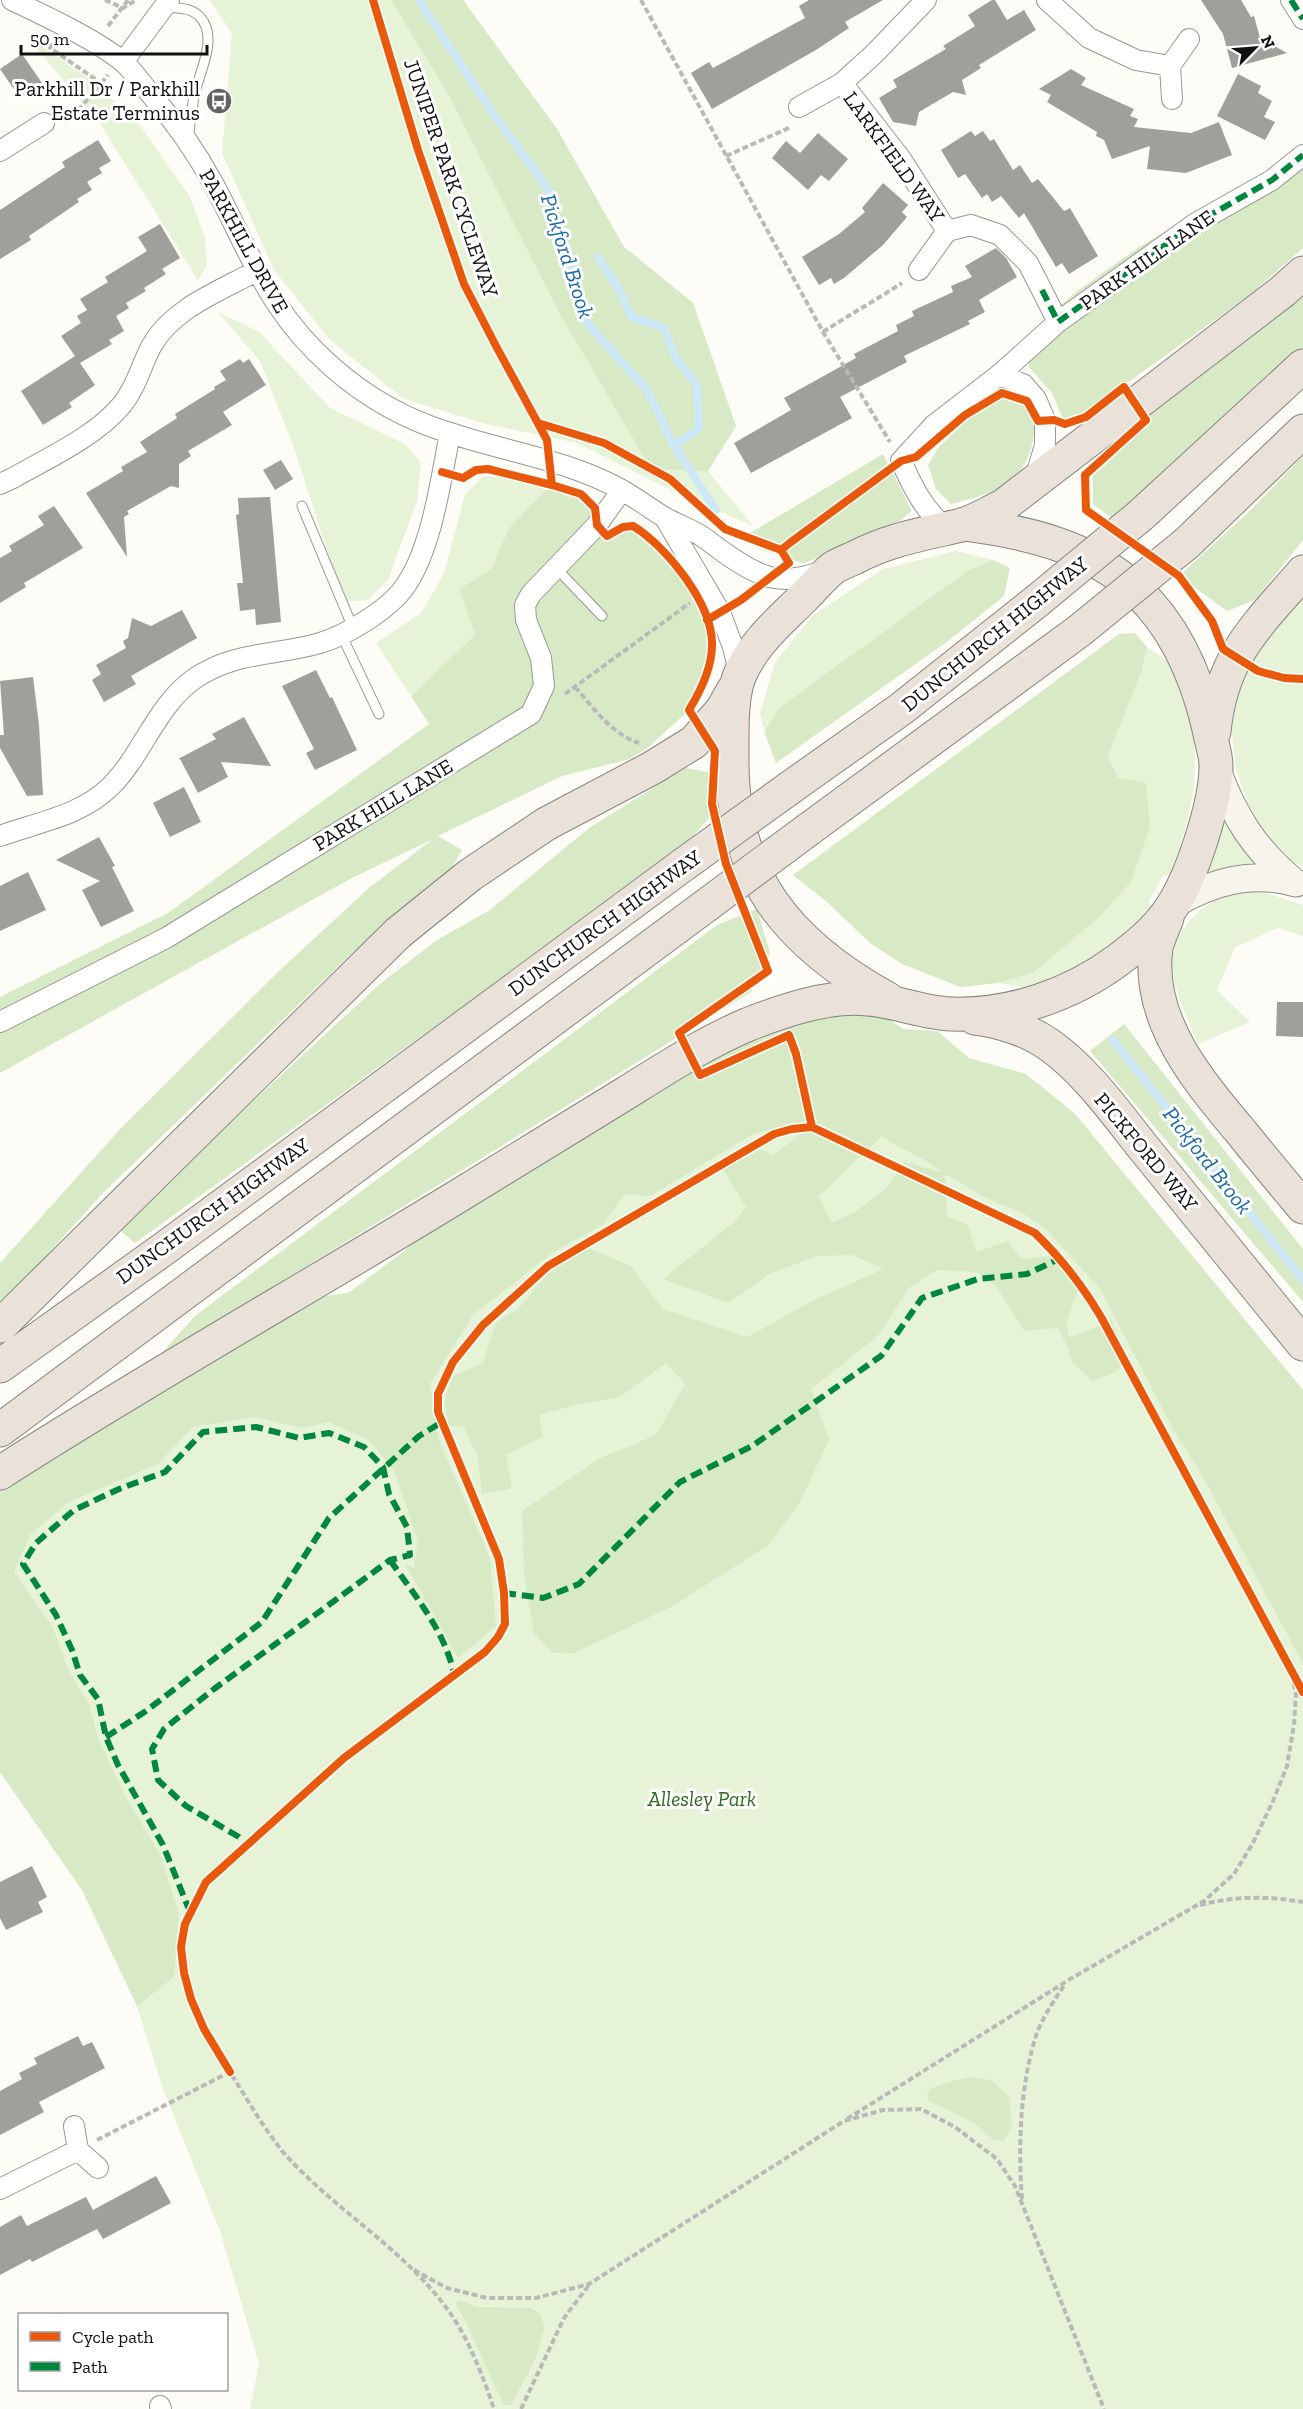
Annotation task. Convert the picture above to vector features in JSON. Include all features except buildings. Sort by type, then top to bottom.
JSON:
[{"type":"highway","points":[[0,1326],[398,933],[470,875],[546,824],[652,768],[693,742],[722,710],[761,640],[834,567],[909,536],[955,526],[1003,506],[1283,291],[1303,273]]},
{"type":"highway","name":"DUNCHURCH HIGHWAY","points":[[0,1366],[165,1248],[683,865],[901,709],[1142,515],[1303,366]]},
{"type":"highway","name":"DUNCHURCH HIGHWAY","points":[[0,1430],[1079,631],[1187,543],[1303,431]]},
{"type":"highway","points":[[955,526],[1035,536],[1075,550],[1109,569],[1138,591],[1163,621],[1185,656],[1200,690],[1215,761]]},
{"type":"highway","points":[[1303,572],[1241,644],[1231,662],[1216,711],[1215,761],[1203,834],[1192,867],[1172,907],[1157,946],[1155,971],[1160,1002],[1170,1029],[1200,1083],[1303,1207]]},
{"type":"highway","points":[[739,679],[732,736],[732,772],[737,817],[752,867],[770,900],[796,934],[825,960],[900,1005]]},
{"type":"highway","points":[[0,1473],[97,1410],[414,1223],[706,1045],[748,1024],[833,999],[867,999],[952,1014],[1012,1008],[1041,1000],[1099,974],[1123,957],[1147,936],[1172,907]]},
{"type":"highway","name":"PICKFORD WAY","points":[[952,1014],[991,1020],[1018,1029],[1046,1042],[1069,1060],[1303,1344]]},
{"type":"street","name":"PARKHILL DRIVE","points":[[12,0],[63,26],[121,61],[172,118],[188,141],[213,183],[256,271],[299,336],[333,368],[369,396],[407,416],[450,433],[550,460],[596,477],[622,490],[665,518],[705,538],[739,562],[771,578],[807,576],[834,567]]},
{"type":"street","name":"LARKFIELD WAY","points":[[799,107],[842,83],[874,54],[926,0]]},
{"type":"street","points":[[1047,0],[1089,38],[1136,60],[1170,66]]},
{"type":"street","points":[[1291,0],[1303,19]]},
{"type":"street","points":[[121,61],[167,3]]},
{"type":"street","points":[[1172,99],[1170,66],[1189,39]]},
{"type":"street","name":"LARKFIELD WAY","points":[[842,83],[901,159],[947,231]]},
{"type":"street","points":[[0,150],[45,123]]},
{"type":"street","name":"PARK HILL LANE","points":[[901,461],[934,425],[999,375],[1058,322],[1196,224],[1272,180],[1303,154]]},
{"type":"street","name":"LARKFIELD WAY","points":[[919,270],[947,231],[971,225],[1000,235],[1028,262],[1058,322]]},
{"type":"street","points":[[0,483],[13,478],[102,425],[122,405],[152,346],[166,325],[187,309],[256,271]]},
{"type":"street","points":[[999,375],[1023,384],[1036,399],[1045,420],[1045,445],[1034,483]]},
{"type":"street","points":[[0,836],[67,814],[98,797],[111,786],[129,764],[168,702],[194,679],[221,665],[251,655],[320,643],[347,631],[380,611],[405,587],[423,553],[450,433]]},
{"type":"street","points":[[901,461],[921,502],[933,517],[955,526]]},
{"type":"street","points":[[531,714],[544,686],[541,657],[526,620],[525,605],[531,594],[597,525],[622,490]]},
{"type":"street","name":"PARKHILL DRIVE","points":[[665,518],[714,616],[733,647],[739,679]]},
{"type":"street","name":"PARK HILL LANE","points":[[0,1022],[166,938],[531,714]]},
{"type":"street","points":[[1215,761],[1228,801],[1249,836],[1270,862],[1298,884]]},
{"type":"street","points":[[1172,907],[1196,891],[1224,882],[1257,878],[1298,884]]},
{"type":"street","points":[[74,2126],[78,2150],[98,2168]]},
{"type":"street","points":[[0,2189],[78,2150]]},
{"type":"lane","points":[[167,3],[199,16],[207,29],[208,43],[194,97],[188,141]]},
{"type":"lane","points":[[302,506],[379,714]]},
{"type":"lane","points":[[556,568],[602,616]]},
{"type":"path","points":[[105,0],[123,8]]},
{"type":"path","points":[[123,8],[128,0]]},
{"type":"path","points":[[123,8],[136,0]]},
{"type":"path","points":[[641,0],[823,332],[901,461]]},
{"type":"path","points":[[63,26],[50,48],[101,83]]},
{"type":"path","points":[[45,123],[57,128],[83,105],[121,61]]},
{"type":"path","points":[[726,156],[803,120],[799,107]]},
{"type":"path","points":[[823,332],[857,309],[880,298],[919,270]]},
{"type":"path","points":[[531,714],[575,687],[696,598],[714,616]]},
{"type":"path","points":[[575,687],[606,723],[626,739],[642,744]]},
{"type":"path","points":[[1286,1660],[1303,1692]]},
{"type":"path","points":[[414,2271],[447,2288],[487,2298],[537,2298],[589,2284],[1067,1981],[1196,1906],[1234,1874],[1253,1843],[1287,1766],[1296,1695],[1290,1669]]},
{"type":"path","points":[[1196,1906],[1215,1901],[1272,1897],[1303,1902]]},
{"type":"path","points":[[1022,2202],[1019,2152],[1028,2073],[1035,2040],[1047,2012],[1067,1981]]},
{"type":"path","points":[[225,2063],[267,2131],[284,2152],[327,2196],[414,2271],[446,2307],[483,2376],[494,2409]]},
{"type":"path","points":[[78,2150],[230,2072]]},
{"type":"path","points":[[844,2121],[883,2110],[921,2109],[955,2127],[997,2159],[1015,2186],[1022,2202],[1104,2409]]},
{"type":"path","points":[[521,2409],[564,2318],[589,2284]]},
{"type":"green space","points":[[209,0],[463,0],[557,129],[624,247],[693,303],[736,426],[708,471],[753,526],[669,489],[577,443],[486,424],[404,399],[331,341],[274,270],[222,153],[232,33]]},
{"type":"green space","points":[[391,0],[463,0],[557,129],[624,247],[693,303],[736,426],[708,471],[651,469],[561,316],[449,96]]},
{"type":"green space","points":[[24,34],[85,76],[137,121],[190,197],[205,237],[207,265],[198,280],[99,122]]},
{"type":"green space","points":[[1303,152],[1303,248],[1251,294],[1077,419],[1063,419],[1052,393],[1028,366],[1045,318],[1076,292],[1139,247]]},
{"type":"green space","points":[[1303,291],[1303,353],[1116,521],[1093,504],[1093,476],[1136,436],[1147,412]]},
{"type":"green space","points":[[218,312],[259,332],[330,408],[405,444],[421,463],[417,501],[388,580],[368,600],[342,602],[294,448],[260,361]]},
{"type":"green space","points":[[1004,396],[1025,405],[1033,424],[1033,441],[1025,463],[1016,476],[998,489],[951,504],[936,489],[928,465],[938,448],[975,412]]},
{"type":"green space","points":[[883,454],[912,511],[901,520],[841,551],[803,563],[760,549],[745,536]]},
{"type":"green space","points":[[1303,456],[1303,540],[1255,600],[1227,611],[1179,576],[1255,506]]},
{"type":"green space","points":[[484,476],[509,478],[549,487],[509,528],[491,569],[459,589],[476,635],[411,696],[376,643],[421,613],[444,574],[465,494]]},
{"type":"green space","points":[[549,487],[569,490],[588,499],[595,510],[599,526],[607,536],[623,527],[633,526],[643,532],[673,560],[690,585],[707,620],[712,645],[708,667],[689,710],[649,747],[630,759],[562,776],[438,836],[462,850],[443,884],[351,954],[103,1193],[0,1307],[0,1263],[122,1127],[281,969],[369,888],[433,839],[350,879],[0,1073],[0,997],[168,913],[429,724],[411,696],[475,635],[459,589],[491,569],[509,528]]},
{"type":"green space","points":[[956,551],[993,560],[967,571],[780,707],[764,730],[760,713],[775,662],[813,615],[883,569]]},
{"type":"green space","points":[[993,560],[1010,568],[1004,596],[948,641],[776,763],[764,731],[780,707],[967,571]]},
{"type":"green space","points":[[1303,588],[1303,866],[1294,863],[1271,839],[1248,804],[1236,769],[1230,718],[1243,670]]},
{"type":"green space","points":[[1135,633],[1147,647],[1142,670],[1108,756],[1118,778],[1146,783],[1150,827],[1131,882],[1100,916],[1033,973],[998,983],[960,987],[902,964],[870,943],[827,902],[793,875],[1119,634]]},
{"type":"green space","points":[[1147,647],[1167,661],[1172,668],[1188,712],[1193,736],[1195,760],[1191,806],[1169,876],[1164,875],[1149,901],[1152,907],[1103,952],[1054,979],[1028,988],[998,983],[1033,973],[1118,778],[1108,756],[1142,670]]},
{"type":"green space","points":[[685,768],[720,774],[720,806],[682,848],[135,1243],[116,1227],[382,982],[437,940],[490,910],[589,828]]},
{"type":"green space","points":[[1225,810],[1255,855],[1257,868],[1203,876]]},
{"type":"green space","points":[[1247,891],[1267,893],[1303,905],[1303,936],[1278,928],[1235,947],[1217,990],[1250,1022],[1198,1044],[1175,984],[1172,962],[1174,950],[1185,927],[1203,908],[1230,894]]},
{"type":"green space","points":[[757,909],[770,953],[751,992],[156,1359],[196,1315],[717,925]]},
{"type":"green space","points":[[847,1010],[879,1012],[903,1029],[937,1031],[969,1058],[1026,1074],[1075,1114],[1303,1390],[1303,1664],[1201,1473],[1174,1431],[1100,1289],[1045,1228],[1024,1214],[985,1197],[945,1174],[947,1217],[968,1225],[976,1252],[1008,1241],[1021,1259],[1061,1255],[1082,1277],[1066,1325],[1069,1337],[1093,1329],[1111,1319],[1128,1357],[1116,1372],[1092,1381],[1072,1362],[1066,1343],[1057,1328],[1024,1331],[996,1286],[977,1272],[937,1270],[909,1288],[878,1336],[811,1389],[829,1440],[799,1504],[769,1545],[671,1607],[574,1653],[553,1653],[534,1633],[524,1575],[522,1511],[600,1458],[656,1435],[685,1384],[666,1363],[620,1397],[539,1415],[543,1437],[506,1455],[512,1488],[482,1494],[477,1455],[463,1426],[449,1426],[445,1401],[450,1383],[453,1376],[483,1363],[496,1322],[518,1309],[550,1271],[589,1248],[631,1266],[663,1309],[747,1337],[816,1299],[883,1269],[852,1255],[818,1256],[771,1273],[728,1303],[663,1279],[733,1223],[746,1207],[723,1170],[761,1149],[773,1155],[819,1120],[755,1133],[650,1196],[625,1194],[602,1225],[554,1252],[473,1315],[430,1384],[439,1440],[490,1558],[496,1626],[458,1658],[405,1564],[414,1568],[418,1541],[394,1470],[368,1440],[329,1422],[302,1428],[256,1417],[193,1427],[158,1464],[69,1502],[30,1535],[14,1572],[53,1628],[68,1669],[89,1704],[98,1738],[124,1794],[161,1856],[179,1914],[174,1977],[137,2006],[82,1890],[0,1772],[0,1485],[300,1299],[348,1293],[403,1252],[447,1213],[702,1061],[759,1036]],"holes":[[[882,1136],[928,1162],[943,1173],[904,1161],[887,1188],[855,1212],[832,1223],[819,1196]]]},
{"type":"green space","points":[[1124,1024],[1303,1249],[1303,1302],[1090,1051]]},
{"type":"green space","name":"Allesley Park","points":[[957,1055],[1026,1074],[1075,1114],[1303,1390],[1303,2409],[250,2409],[259,2363],[220,2231],[163,2089],[137,2006],[82,1890],[0,1772],[0,1516],[767,1063]]},
{"type":"green space","points":[[969,2077],[991,2080],[1009,2097],[1012,2126],[1004,2141],[994,2140],[972,2122],[929,2101],[927,2093],[932,2088]]},
{"type":"green space","points":[[460,2300],[477,2307],[531,2308],[541,2315],[544,2329],[535,2360],[511,2405],[504,2405],[456,2303]]},
{"type":"waterway","name":"Pickford Brook","points":[[419,0],[490,109],[548,189],[587,323],[647,390],[674,446],[716,510]]},
{"type":"waterway","points":[[598,258],[618,288],[632,317],[664,328],[676,359],[697,385],[699,428],[674,446]]},
{"type":"waterway","name":"Pickford Brook","points":[[1113,1040],[1303,1280]]},
{"type":"marked path","points":[[1291,0],[1303,19]]},
{"type":"marked path","points":[[1042,290],[1058,322],[1196,223],[1272,180],[1303,155]]},
{"type":"marked path","points":[[504,1593],[543,1598],[579,1584],[680,1482],[752,1446],[881,1356],[922,1298],[978,1279],[1027,1274],[1061,1258]]},
{"type":"marked path","points":[[106,1737],[146,1711],[262,1622],[329,1518],[419,1436],[442,1422]]},
{"type":"marked path","points":[[190,1912],[163,1845],[118,1765],[106,1737],[98,1699],[80,1675],[72,1650],[56,1615],[23,1564],[36,1543],[74,1510],[119,1489],[165,1472],[203,1432],[256,1427],[299,1438],[329,1433],[364,1447],[383,1467],[389,1494],[407,1527],[410,1555],[390,1560],[214,1689],[164,1729],[152,1749],[158,1780],[186,1806],[239,1837],[247,1845]]},
{"type":"marked path","points":[[390,1560],[419,1601],[444,1643],[454,1674]]},
{"type":"cycle path","name":"JUNIPER PARK CYCLEWAY","points":[[373,0],[418,150],[464,284],[547,440],[552,485],[581,494],[595,508],[597,525],[607,536],[623,527],[633,526],[646,535],[673,562],[705,612],[712,645],[710,662],[689,710],[715,751],[712,804],[726,864],[768,971],[679,1033],[700,1075],[789,1035],[796,1054],[812,1127]]},
{"type":"cycle path","points":[[707,620],[741,600],[789,563],[781,550],[791,542],[901,461],[916,457],[965,415],[1002,393],[1027,401],[1038,421],[1054,420],[1065,424],[1086,417],[1124,387],[1146,420],[1085,475],[1086,510],[1179,576],[1212,621],[1223,649],[1258,671],[1284,678],[1303,679]]},
{"type":"cycle path","points":[[538,423],[604,443],[670,479],[725,529],[781,550]]},
{"type":"cycle path","points":[[442,472],[463,478],[476,470],[488,469],[552,485]]},
{"type":"cycle path","points":[[230,2072],[204,2029],[191,1999],[184,1973],[181,1947],[185,1924],[206,1882],[344,1758],[485,1652],[498,1637],[505,1624],[504,1593],[499,1559],[438,1412],[438,1394],[453,1362],[483,1325],[548,1266],[774,1134],[812,1127],[1035,1233],[1045,1243],[1071,1273],[1101,1317],[1303,1692]]},
{"type":"place","name":"Parkhill Dr / Parkhill Estate Terminus","points":[[219,101]]}]
